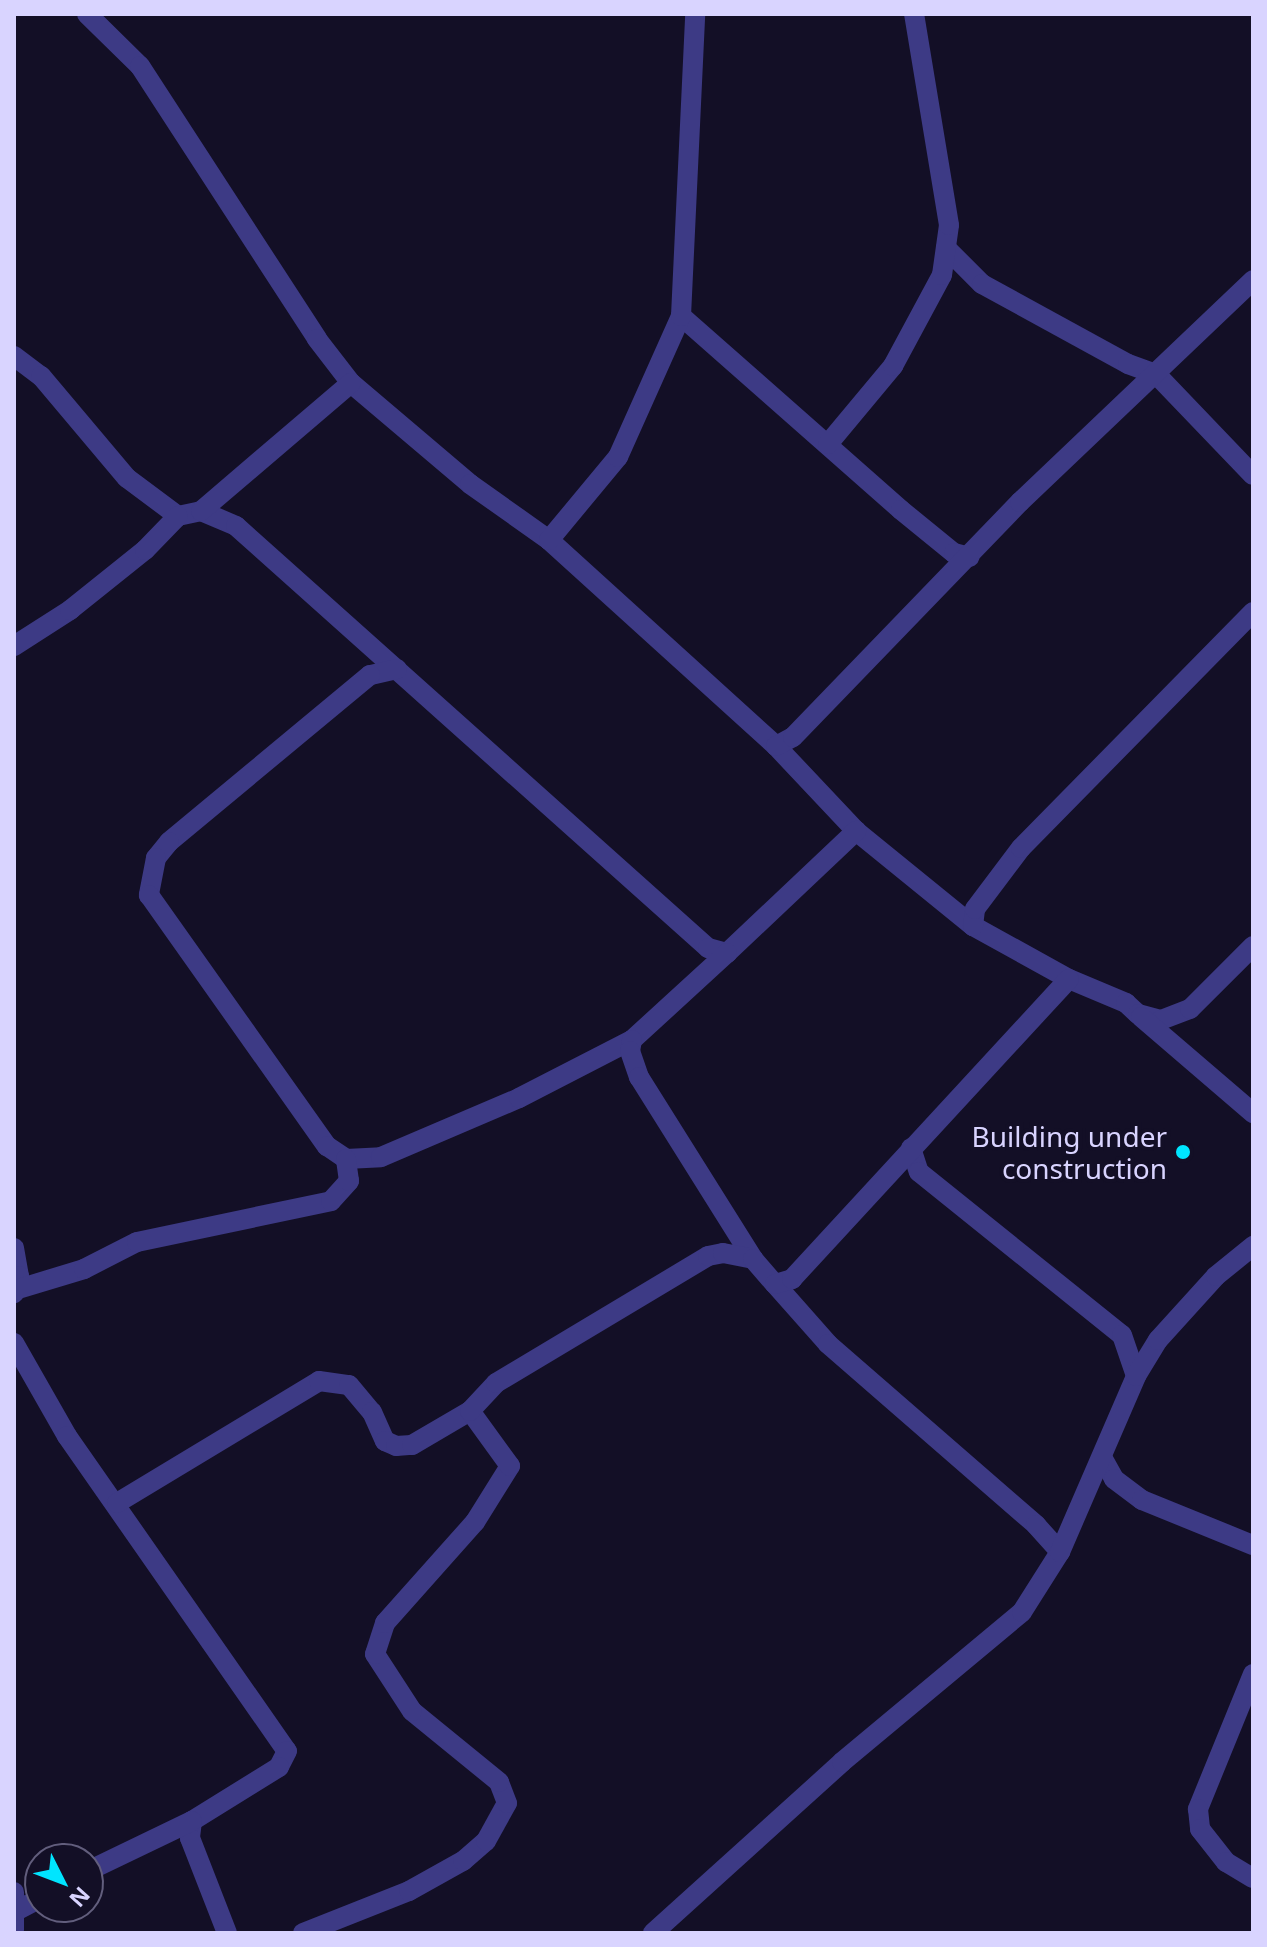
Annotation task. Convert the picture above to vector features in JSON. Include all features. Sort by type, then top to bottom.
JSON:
[{"type":"street","points":[[87,14],[140,66],[317,339],[351,383],[470,484],[549,540],[776,746],[856,831],[973,926],[1069,979],[1126,1003],[1253,1113]]},
{"type":"street","points":[[549,540],[618,457],[681,316],[695,14]]},
{"type":"street","points":[[828,444],[893,366],[942,275],[946,248],[942,167],[914,14]]},
{"type":"street","points":[[946,248],[982,284],[1128,364],[1156,374],[1253,475]]},
{"type":"street","points":[[776,746],[793,737],[1020,502],[1253,280]]},
{"type":"street","points":[[681,316],[954,553],[970,557]]},
{"type":"street","points":[[14,356],[41,376],[127,478],[178,516]]},
{"type":"street","points":[[1128,364],[1135,395]]},
{"type":"street","points":[[14,646],[70,610],[145,550],[178,516],[201,511],[351,383]]},
{"type":"street","points":[[201,511],[236,526],[364,638],[685,931],[708,948],[727,953]]},
{"type":"street","points":[[973,926],[975,909],[1021,848],[1253,612]]},
{"type":"street","points":[[364,638],[370,675]]},
{"type":"street","points":[[397,669],[370,675],[169,842],[149,877],[149,895],[208,985],[327,1146],[346,1159],[381,1157],[519,1098],[632,1040],[856,831]]},
{"type":"street","points":[[1138,1014],[1161,1020],[1190,1009],[1253,946]]},
{"type":"street","points":[[775,1284],[792,1279],[1069,979]]},
{"type":"street","points":[[632,1040],[630,1051],[639,1077],[753,1259],[828,1344],[1036,1525],[1060,1552]]},
{"type":"street","points":[[911,1148],[919,1172],[1122,1335],[1158,1340]]},
{"type":"street","points":[[15,1291],[84,1269],[137,1242],[331,1201],[349,1181],[346,1159]]},
{"type":"street","points":[[653,1933],[842,1762],[1022,1612],[1060,1552],[1136,1376],[1158,1340],[1216,1276],[1253,1246]]},
{"type":"street","points":[[14,1248],[19,1276],[15,1291]]},
{"type":"street","points":[[117,1503],[319,1381],[349,1385],[372,1412],[385,1441],[396,1446],[412,1445],[470,1411],[496,1383],[708,1256],[723,1253],[753,1259]]},
{"type":"street","points":[[1122,1335],[1136,1376]]},
{"type":"street","points":[[14,1343],[67,1436],[117,1503],[287,1751],[279,1767],[192,1821],[104,1863]]},
{"type":"street","points":[[303,1933],[409,1891],[463,1861],[486,1841],[507,1803],[499,1782],[412,1711],[375,1654],[385,1623],[475,1522],[510,1466],[470,1411]]},
{"type":"street","points":[[1102,1457],[1114,1479],[1142,1500],[1253,1545]]},
{"type":"street","points":[[1253,1674],[1198,1809],[1200,1829],[1226,1862],[1253,1878]]},
{"type":"street","points":[[192,1821],[190,1838],[227,1933]]},
{"type":"place","name":"Building under construction","points":[[1183,1152]]}]
